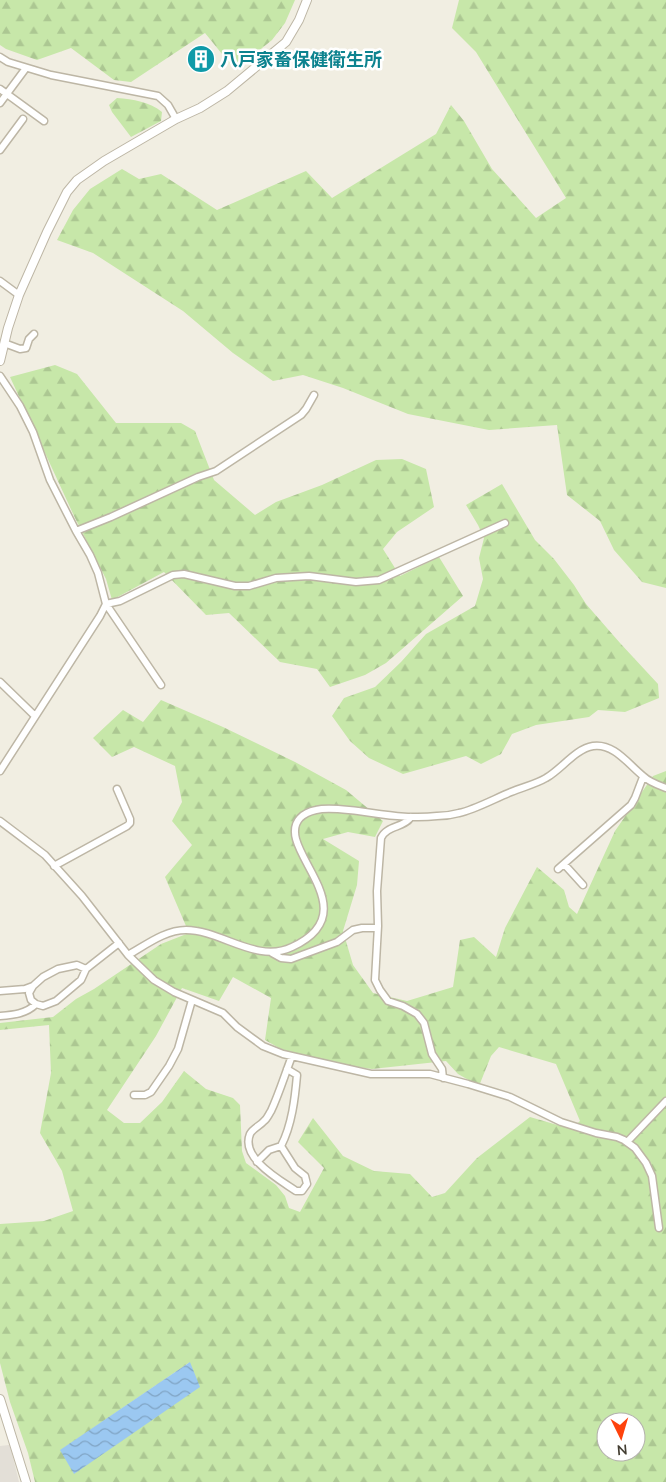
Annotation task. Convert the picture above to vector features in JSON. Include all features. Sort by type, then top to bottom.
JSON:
[{"type":"street","points":[[0,361],[19,295],[60,204],[77,180],[104,161],[227,91],[286,42],[299,20],[307,0]]},
{"type":"street","points":[[0,57],[8,62],[51,75],[158,96],[168,105],[176,119]]},
{"type":"street","points":[[0,103],[26,68]]},
{"type":"street","points":[[0,89],[44,121]]},
{"type":"street","points":[[0,150],[23,119]]},
{"type":"street","points":[[0,281],[19,295]]},
{"type":"street","points":[[4,343],[20,349],[26,348],[29,339],[34,334]]},
{"type":"street","points":[[0,376],[20,406],[29,424],[50,480],[90,555],[98,573],[106,604],[161,685]]},
{"type":"street","points":[[76,531],[216,471],[301,415],[314,395]]},
{"type":"street","points":[[106,604],[120,601],[173,575],[184,574],[235,586],[248,586],[276,578],[308,576],[356,582],[379,580],[505,523]]},
{"type":"street","points":[[0,771],[106,604]]},
{"type":"street","points":[[0,682],[35,716]]},
{"type":"street","points":[[272,953],[290,949],[301,943],[316,930],[321,921],[324,906],[318,882],[297,845],[294,832],[298,820],[307,813],[317,809],[412,817],[434,817],[460,813],[547,777],[578,753],[592,746],[607,746],[643,777],[666,788]]},
{"type":"street","points":[[558,869],[631,805],[643,777]]},
{"type":"street","points":[[54,866],[130,823],[117,788]]},
{"type":"street","points":[[412,817],[408,822],[388,830],[381,838],[377,891],[375,980],[388,1001],[403,1006],[417,1014],[424,1023],[432,1054],[442,1069],[443,1078]]},
{"type":"street","points":[[0,821],[45,856],[82,896],[128,955],[154,980],[174,992],[223,1013],[237,1027],[262,1046],[292,1056],[371,1074],[422,1074],[443,1078],[510,1097],[561,1122],[596,1133],[617,1136],[627,1142],[635,1148],[646,1162],[652,1176],[659,1228]]},
{"type":"street","points":[[564,864],[583,885]]},
{"type":"street","points":[[128,955],[169,932],[185,930],[198,931],[272,953],[280,958],[291,959],[337,942],[353,930],[377,928]]},
{"type":"street","points":[[86,968],[78,965],[58,969],[43,977],[33,986],[29,993],[31,1000],[43,1006],[56,1001],[81,980],[86,968],[119,943]]},
{"type":"street","points":[[0,991],[25,989],[33,986]]},
{"type":"street","points":[[134,1095],[145,1095],[151,1092],[169,1066],[178,1049],[192,1000]]},
{"type":"street","points":[[0,1016],[21,1013],[31,1009],[36,1004]]},
{"type":"street","points":[[281,1146],[295,1168],[305,1176],[307,1184],[302,1191],[296,1191],[257,1162],[250,1147],[250,1135],[271,1111],[292,1056]]},
{"type":"street","points":[[257,1162],[269,1150],[281,1146],[285,1137],[295,1094],[297,1075],[287,1069]]},
{"type":"street","points":[[627,1142],[666,1101]]},
{"type":"street","points":[[0,1399],[26,1482]]},
{"type":"shaded area","points":[[9,1445],[19,1482],[0,1482],[0,1446]]},
{"type":"green space","points":[[0,0],[295,0],[285,23],[272,40],[235,70],[205,33],[131,82],[114,80],[71,48],[37,60],[6,49],[0,45]]},
{"type":"green space","points":[[459,0],[666,0],[666,588],[642,582],[614,550],[600,521],[567,495],[557,425],[489,430],[408,414],[343,388],[303,375],[273,381],[233,353],[183,311],[93,253],[57,240],[73,210],[90,189],[122,169],[139,179],[161,174],[217,210],[306,171],[332,198],[436,134],[451,105],[464,121],[492,169],[536,218],[566,198],[476,52],[452,28]]},
{"type":"green space","points":[[117,98],[147,103],[162,112],[161,121],[131,137],[109,105]]},
{"type":"green space","points":[[55,365],[77,374],[116,423],[181,423],[195,431],[214,480],[255,515],[276,502],[322,485],[376,460],[402,459],[426,469],[434,507],[397,532],[383,549],[400,576],[439,557],[463,596],[386,663],[365,675],[330,687],[317,669],[280,662],[229,613],[206,615],[164,572],[112,600],[106,579],[75,518],[10,377]]},
{"type":"green space","points":[[502,484],[535,540],[554,559],[586,604],[658,684],[659,698],[625,712],[598,710],[589,717],[536,725],[512,734],[501,754],[481,764],[466,756],[403,774],[369,758],[350,741],[332,716],[344,698],[375,687],[426,634],[475,606],[483,579],[479,558],[484,538],[466,505]]},
{"type":"green space","points":[[161,700],[223,727],[295,762],[346,790],[383,821],[375,837],[348,832],[323,839],[359,861],[357,885],[343,931],[353,965],[373,993],[407,1001],[453,987],[460,940],[474,937],[496,957],[505,928],[537,867],[564,890],[569,907],[577,914],[615,831],[653,776],[666,771],[666,1482],[35,1482],[0,1363],[0,1224],[44,1221],[73,1211],[62,1171],[40,1133],[51,1073],[49,1025],[0,1030],[0,1023],[53,1017],[76,999],[161,944],[189,933],[165,877],[192,845],[172,821],[182,802],[175,766],[134,747],[112,757],[93,738],[123,710],[143,722]],"holes":[[[233,977],[271,998],[265,1040],[279,1048],[310,1060],[372,1069],[446,1061],[458,1074],[479,1086],[491,1056],[499,1047],[556,1064],[580,1121],[571,1129],[530,1117],[477,1158],[445,1193],[432,1197],[410,1174],[374,1171],[343,1156],[313,1118],[298,1142],[324,1168],[300,1212],[289,1208],[285,1196],[276,1185],[246,1163],[242,1151],[240,1105],[233,1098],[206,1089],[184,1071],[162,1102],[140,1123],[124,1123],[107,1110],[156,1036],[182,988],[219,1001]],[[190,1362],[75,1473],[74,1473],[61,1450]]]},
{"type":"water","points":[[190,1362],[200,1387],[74,1474],[60,1450]]},
{"type":"place","name":"八戸家畜保健衛生所","points":[[201,59]]}]
